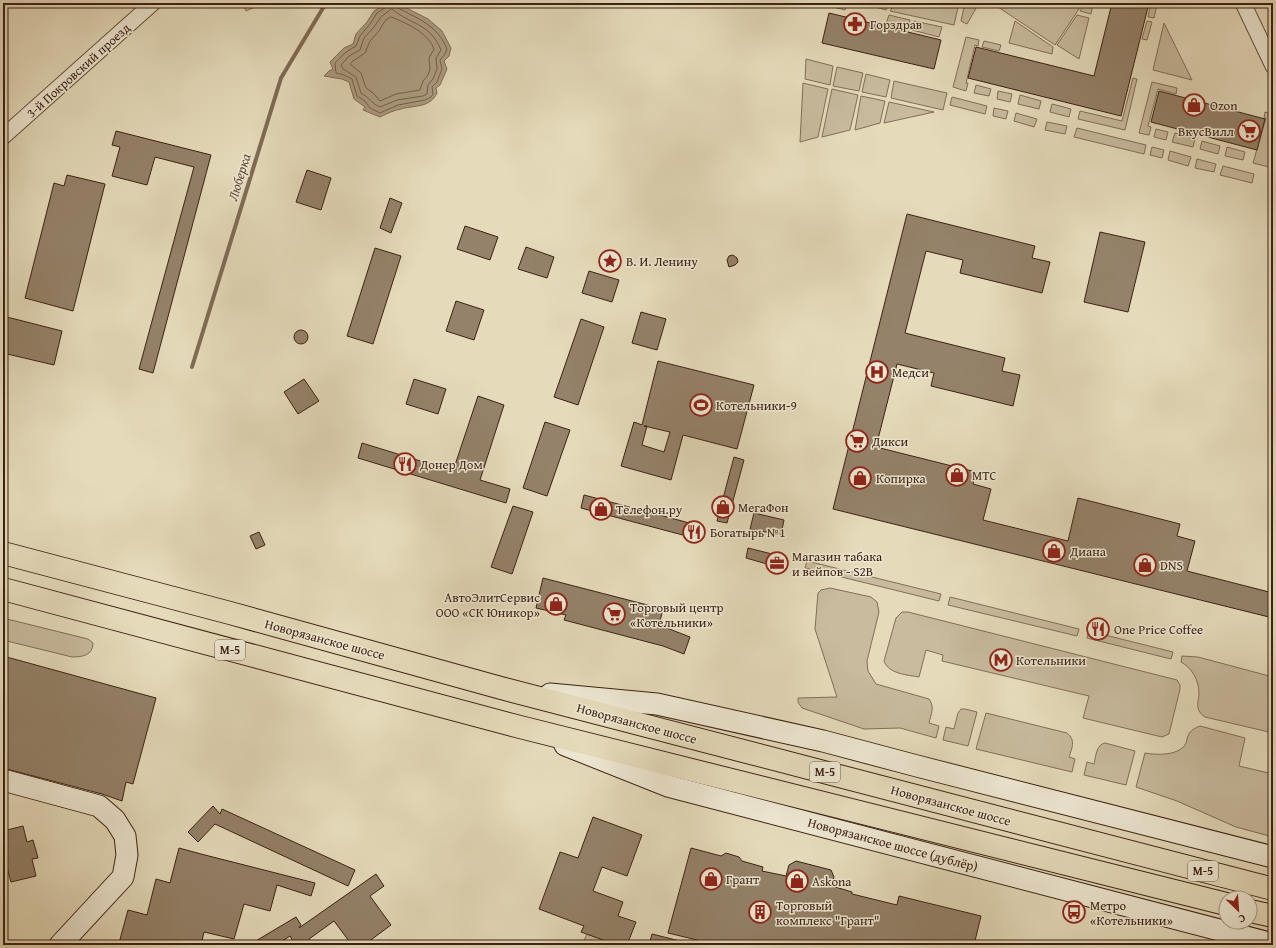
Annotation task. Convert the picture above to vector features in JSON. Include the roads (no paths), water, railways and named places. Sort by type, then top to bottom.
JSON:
[{"type":"highway","name":"Новорязанское шоссе","points":[[3,553],[517,691],[1273,889]]},
{"type":"highway","name":"М-5","points":[[3,589],[520,727],[1218,902]]},
{"type":"highway","points":[[1258,913],[1273,916]]},
{"type":"main road","points":[[517,691],[658,704],[823,741],[1271,857]]},
{"type":"main road","name":"Новорязанское шоссе (дублёр)","points":[[520,727],[668,786],[1273,944]]},
{"type":"main road","points":[[3,780],[99,806],[114,820],[124,836],[127,855],[122,877],[60,945]]},
{"type":"street","name":"3-й Покровский проезд","points":[[3,137],[153,3]]},
{"type":"street","points":[[1243,3],[1273,66]]},
{"type":"street","points":[[1247,937],[1263,935],[1273,931]]},
{"type":"water","points":[[397,3],[428,19],[442,31],[451,48],[449,56],[444,61],[447,69],[440,85],[436,88],[437,93],[434,98],[426,104],[396,110],[380,117],[363,110],[365,107],[354,99],[349,82],[342,79],[324,76],[333,69],[330,62],[344,48],[353,44],[356,34],[367,22],[374,11],[385,4]]},
{"type":"waterway","name":"Люберка","points":[[192,367],[281,78],[326,3]]},
{"type":"waterway","points":[[378,3],[382,5]]},
{"type":"place","name":"Горздрав","points":[[855,24]]},
{"type":"place","name":"Ozon","points":[[1194,105]]},
{"type":"place","name":"ВкусВилл","points":[[1249,131]]},
{"type":"place","name":"В. И. Ленину","points":[[610,261]]},
{"type":"place","name":"Медси","points":[[877,372]]},
{"type":"place","name":"Котельники-9","points":[[701,405]]},
{"type":"place","name":"Дикси","points":[[857,441]]},
{"type":"place","name":"Донер Дом","points":[[405,464]]},
{"type":"place","name":"МТС","points":[[957,475]]},
{"type":"place","name":"Копирка","points":[[860,478]]},
{"type":"place","name":"МегаФон","points":[[723,507]]},
{"type":"place","name":"Телефон.ру","points":[[601,509]]},
{"type":"place","name":"Богатырь №1","points":[[694,532]]},
{"type":"place","name":"Диана","points":[[1054,551]]},
{"type":"place","name":"Магазин табака и вейпов - S2B","points":[[777,563]]},
{"type":"place","name":"DNS","points":[[1145,565]]},
{"type":"place","name":"АвтоЭлитСервис ООО «СК Юникор»","points":[[556,604]]},
{"type":"place","name":"Торговый центр «Котельники»","points":[[614,614]]},
{"type":"place","name":"One Price Coffee","points":[[1098,629]]},
{"type":"place","name":"Котельники","points":[[1001,660]]},
{"type":"place","name":"Грант","points":[[711,879]]},
{"type":"place","name":"Askona","points":[[797,881]]},
{"type":"place","name":"Торговый комплекс \"Грант\"","points":[[760,912]]},
{"type":"place","name":"Метро «Котельники»","points":[[1074,912]]}]
